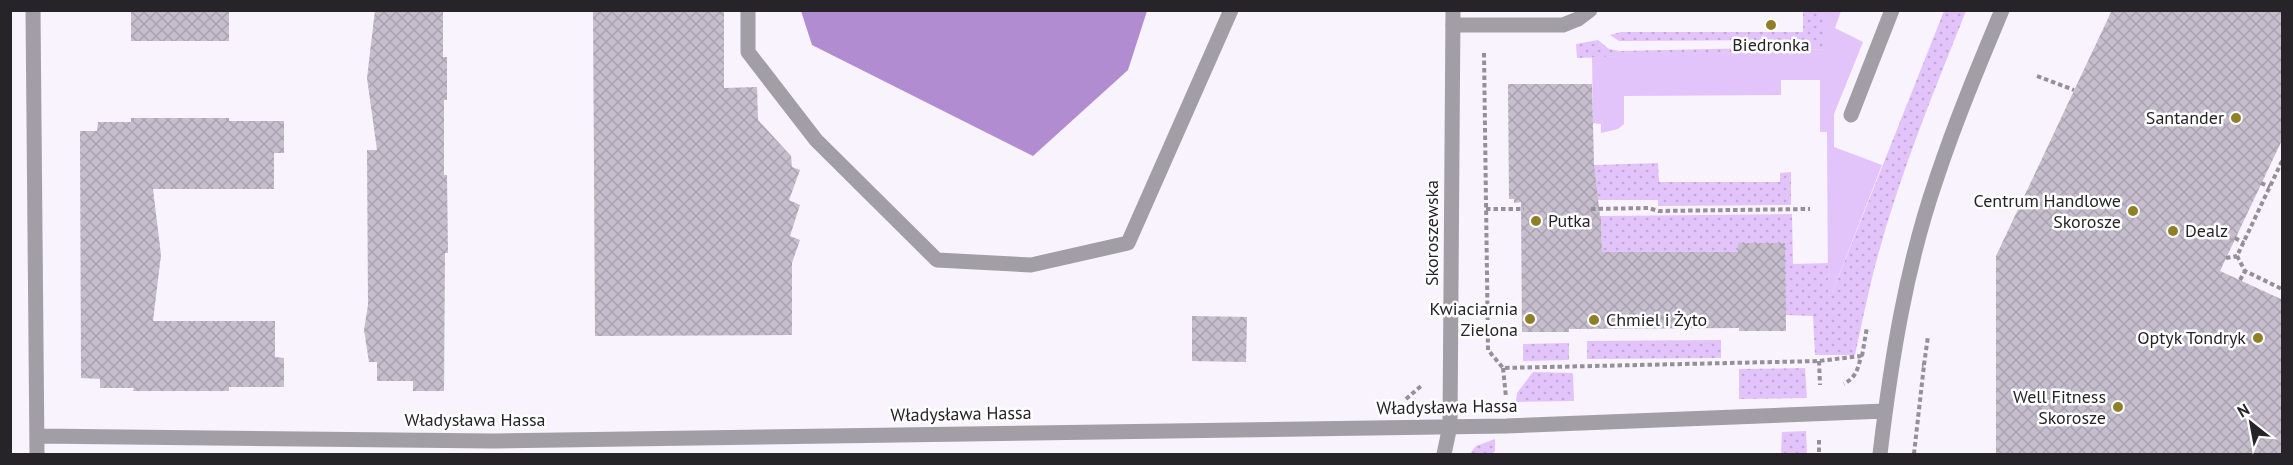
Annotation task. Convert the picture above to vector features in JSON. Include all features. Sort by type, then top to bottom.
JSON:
[{"type":"street","points":[[33,10],[37,454]]},
{"type":"street","points":[[748,10],[748,52],[816,140],[937,260],[1031,266],[1128,243],[1231,10]]},
{"type":"street","points":[[1453,18],[1484,25],[1514,18],[1563,25],[1578,19],[1590,10]]},
{"type":"street","points":[[1851,115],[1892,10]]},
{"type":"street","points":[[1880,454],[1885,411],[1907,286],[1936,178],[1970,86],[2002,10]]},
{"type":"street","name":"Skoroszewska","points":[[1444,454],[1450,426],[1453,18]]},
{"type":"street","name":"Władysława Hassa","points":[[37,436],[493,441],[1450,426],[1885,411]]},
{"type":"path","points":[[1484,25],[1488,350],[1503,368],[1506,398]]},
{"type":"path","points":[[2037,76],[2074,90]]},
{"type":"path","points":[[2237,256],[2283,161]]},
{"type":"path","points":[[2261,183],[2270,187]]},
{"type":"path","points":[[1486,209],[1524,208]]},
{"type":"path","points":[[1592,209],[1648,208],[1659,211],[1810,209]]},
{"type":"path","points":[[2235,238],[2244,243]]},
{"type":"path","points":[[2226,258],[2237,256]]},
{"type":"path","points":[[2237,256],[2245,271],[2283,289]]},
{"type":"path","points":[[2240,280],[2245,271]]},
{"type":"path","points":[[1914,454],[1930,326]]},
{"type":"path","points":[[1503,368],[1819,361],[1861,356],[1858,371],[1851,380],[1839,387]]},
{"type":"path","points":[[1819,361],[1820,390]]},
{"type":"path","points":[[1918,364],[1924,365]]},
{"type":"shaded area","points":[[801,10],[1147,11],[1128,70],[1033,156],[812,45]]},
{"type":"shaded area","points":[[1803,11],[1826,11],[1826,49],[1577,58],[1576,44],[1598,40],[1609,49],[1620,51],[1800,47],[1800,40],[1619,41],[1610,35],[1621,32],[1803,32]]},
{"type":"shaded area","points":[[1826,11],[1841,11],[1835,28],[1863,42],[1834,114],[1834,147],[1882,165],[1832,293],[1828,293],[1827,132],[1820,132],[1820,80],[1781,80],[1781,95],[1624,96],[1624,124],[1618,129],[1601,133],[1601,124],[1593,123],[1592,57],[1825,49]]},
{"type":"shaded area","points":[[1944,11],[1966,11],[1893,204],[1874,270],[1855,355],[1815,355],[1813,316],[1785,315],[1738,252],[1602,252],[1601,216],[1792,214],[1793,264],[1828,263],[1828,292],[1832,293]]},
{"type":"shaded area","points":[[1658,163],[1659,182],[1780,182],[1780,173],[1791,172],[1791,205],[1658,206],[1658,200],[1593,200],[1594,165]]},
{"type":"shaded area","points":[[1721,340],[1721,358],[1587,359],[1587,341]]},
{"type":"shaded area","points":[[1569,343],[1569,360],[1523,361],[1523,344]]},
{"type":"shaded area","points":[[1805,368],[1807,398],[1739,399],[1739,369]]},
{"type":"shaded area","points":[[1533,372],[1573,373],[1574,401],[1516,402],[1517,393]]},
{"type":"shaded area","points":[[1806,431],[1807,454],[1781,454],[1782,432]]},
{"type":"shaded area","points":[[1495,439],[1495,451],[1492,454],[1470,454],[1476,446]]},
{"type":"building","points":[[131,10],[229,10],[229,41],[131,41]]},
{"type":"building","points":[[375,10],[443,10],[443,57],[447,57],[447,100],[444,100],[444,175],[447,175],[448,253],[445,253],[444,391],[413,391],[413,381],[377,381],[377,362],[369,362],[364,330],[368,305],[367,150],[377,150],[367,78]]},
{"type":"building","points":[[593,10],[724,10],[724,88],[757,87],[758,120],[791,156],[792,167],[800,170],[789,200],[800,205],[790,236],[800,240],[792,263],[792,335],[595,336]]},
{"type":"building","name":"Centrum Handlowe Skorosze","points":[[2112,10],[2283,10],[2283,138],[2220,271],[2283,300],[2283,454],[1996,454],[1996,256]]},
{"type":"building","points":[[1508,84],[1592,84],[1594,165],[1601,216],[1602,252],[1738,252],[1738,243],[1785,243],[1786,331],[1739,331],[1739,328],[1569,329],[1569,332],[1522,332],[1521,202],[1514,203],[1514,199],[1509,199]]},
{"type":"building","points":[[131,118],[229,118],[229,121],[284,121],[284,153],[274,153],[274,189],[153,189],[161,255],[153,321],[275,321],[275,357],[284,358],[284,387],[229,387],[229,391],[133,391],[134,388],[100,388],[100,379],[81,378],[80,131],[97,131],[98,122],[131,122]]},
{"type":"building","points":[[1192,316],[1247,317],[1246,362],[1192,361]]},
{"type":"place","name":"Biedronka","points":[[1771,25]]},
{"type":"place","name":"Santander","points":[[2236,118]]},
{"type":"place","name":"Centrum Handlowe Skorosze","points":[[2133,211]]},
{"type":"place","name":"Putka","points":[[1536,221]]},
{"type":"place","name":"Dealz","points":[[2173,231]]},
{"type":"place","name":"Kwiaciarnia Zielona","points":[[1530,319]]},
{"type":"place","name":"Chmiel i Żyto","points":[[1594,320]]},
{"type":"place","name":"Optyk Tondryk","points":[[2258,338]]},
{"type":"place","name":"Well Fitness Skorosze","points":[[2118,407]]}]
